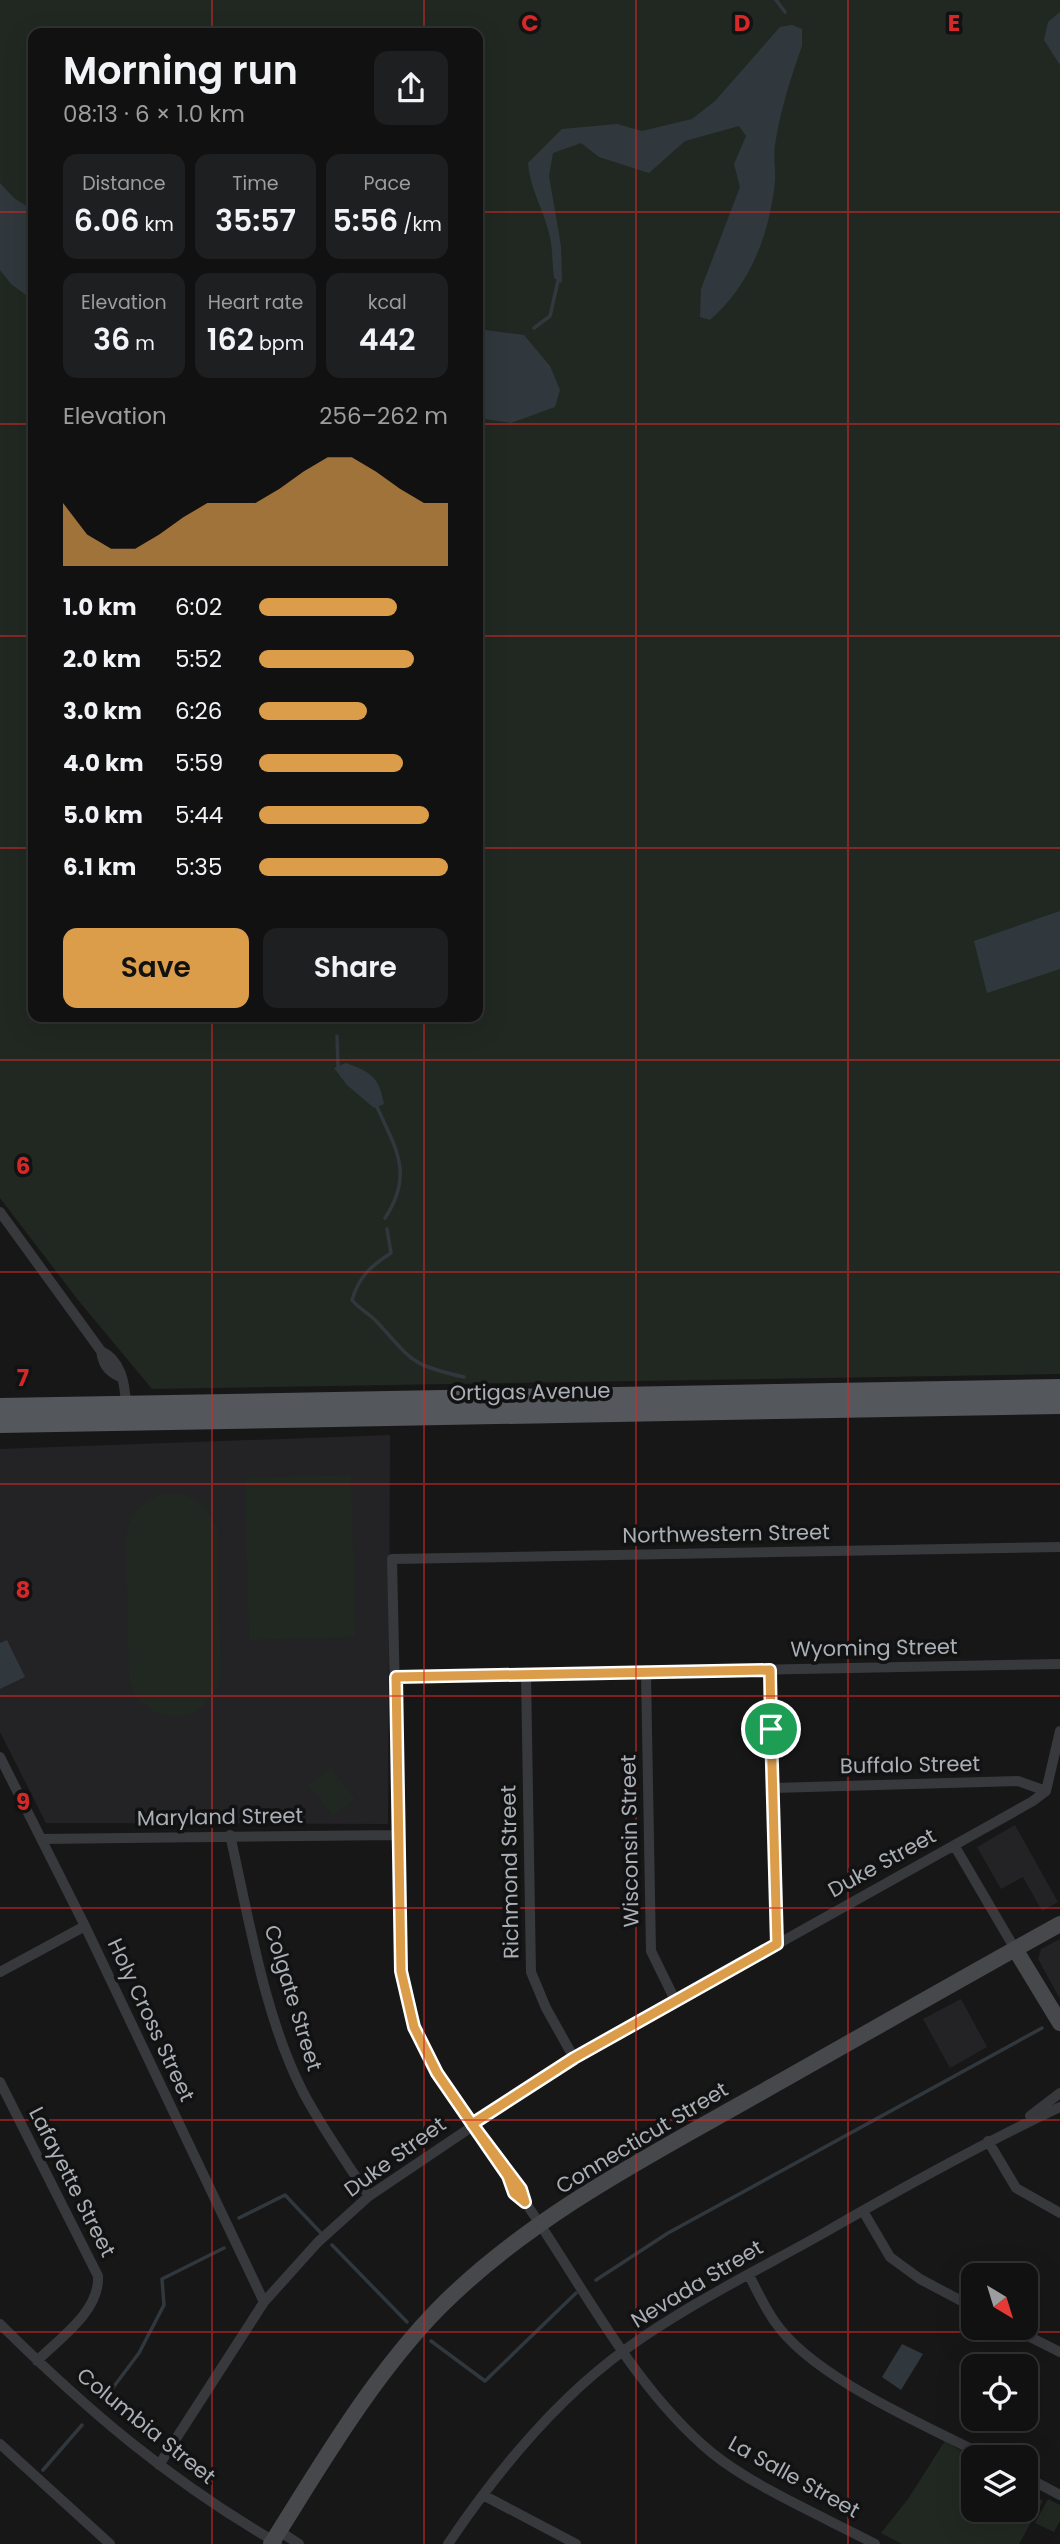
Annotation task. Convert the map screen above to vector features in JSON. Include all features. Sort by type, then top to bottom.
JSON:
[{"type":"main road","name":"Ortigas Avenue","points":[[0,1407],[1060,1388]]},
{"type":"main road","name":"Ortigas Avenue","points":[[0,1424],[1060,1405]]},
{"type":"street","points":[[0,1212],[101,1350],[110,1355],[119,1367],[126,1405]]},
{"type":"street","points":[[0,1233],[15,1233]]},
{"type":"street","name":"Northwestern Street","points":[[392,1559],[1060,1547]]},
{"type":"street","name":"La Salle Street","points":[[392,1559],[401,1971],[414,2027],[437,2073],[508,2176],[521,2189],[525,2202],[539,2224],[624,2350],[687,2430],[715,2455],[875,2544]]},
{"type":"street","name":"Wyoming Street","points":[[396,1677],[1060,1664]]},
{"type":"street","points":[[770,1670],[777,1944]]},
{"type":"street","name":"Wisconsin Street","points":[[646,1673],[651,1951],[676,2002]]},
{"type":"street","name":"Richmond Street","points":[[526,1675],[531,1972],[546,2008],[574,2058]]},
{"type":"street","points":[[1045,1791],[1060,1731]]},
{"type":"street","name":"Holy Cross Street","points":[[0,1757],[85,1926],[264,2302]]},
{"type":"street","name":"Buffalo Street","points":[[773,1788],[1018,1781],[1045,1791]]},
{"type":"street","name":"Duke Street","points":[[159,2465],[264,2302],[318,2242],[369,2196],[472,2124],[574,2058],[1032,1801],[1045,1791]]},
{"type":"street","name":"Colgate Street","points":[[230,1835],[258,1957],[283,2043],[303,2091],[369,2196]]},
{"type":"street","name":"Maryland Street","points":[[41,1839],[399,1835]]},
{"type":"street","points":[[954,1845],[1060,2023]]},
{"type":"street","name":"Connecticut Street","points":[[276,2540],[354,2418],[419,2331],[479,2270],[539,2224],[629,2166],[1060,1924]]},
{"type":"street","points":[[0,1972],[85,1926]]},
{"type":"street","name":"Lafayette Street","points":[[0,2082],[98,2276],[99,2289],[93,2303],[37,2361]]},
{"type":"street","name":"Nevada Street","points":[[1019,2124],[1060,2093]]},
{"type":"street","name":"Nevada Street","points":[[448,2544],[483,2495],[570,2397],[624,2350],[749,2275],[988,2141],[1060,2106]]},
{"type":"street","points":[[988,2141],[1016,2188],[1060,2213]]},
{"type":"street","points":[[863,2211],[890,2257],[920,2279],[961,2301]]},
{"type":"street","points":[[749,2275],[776,2323],[810,2359],[840,2379],[964,2445]]},
{"type":"street","name":"Columbia Street","points":[[0,2324],[90,2412],[159,2465],[276,2540],[299,2544]]},
{"type":"street","points":[[1036,2340],[1060,2352]]},
{"type":"street","points":[[0,2444],[110,2544]]},
{"type":"street","points":[[1038,2484],[1060,2496]]},
{"type":"street","points":[[483,2495],[576,2544]]},
{"type":"shaded area","points":[[0,0],[1060,0],[1060,1374],[152,1389],[78,1300],[0,1198]]},
{"type":"shaded area","points":[[1060,12],[1060,65],[1044,40],[1048,22]]},
{"type":"shaded area","points":[[792,25],[802,29],[802,46],[777,132],[774,150],[775,182],[768,221],[747,275],[724,306],[710,320],[700,317],[701,289],[740,187],[734,164],[746,136],[739,126],[685,141],[649,173],[599,157],[581,143],[553,153],[549,176],[561,246],[562,283],[554,278],[550,238],[531,181],[528,163],[562,129],[617,124],[642,131],[692,119],[715,101],[780,27]]},
{"type":"shaded area","points":[[0,183],[14,198],[28,207],[28,296],[11,284],[0,270]]},
{"type":"shaded area","points":[[483,330],[524,335],[550,366],[560,390],[555,407],[511,423],[483,419]]},
{"type":"shaded area","points":[[1060,911],[1060,969],[987,993],[974,941]]},
{"type":"shaded area","points":[[346,1063],[362,1069],[372,1077],[379,1087],[384,1104],[374,1108],[347,1085],[334,1068]]},
{"type":"shaded area","points":[[390,1435],[388,1824],[46,1823],[0,1732],[0,1449]]},
{"type":"shaded area","points":[[351,1475],[355,1637],[249,1640],[245,1478]]},
{"type":"shaded area","points":[[172,1493],[188,1496],[200,1504],[210,1515],[217,1530],[221,1670],[216,1689],[206,1703],[194,1712],[179,1716],[164,1715],[150,1709],[138,1697],[129,1680],[127,1529],[134,1513],[146,1502]]},
{"type":"shaded area","points":[[7,1640],[25,1677],[0,1689],[0,1643]]},
{"type":"shaded area","points":[[330,1768],[355,1799],[333,1816],[308,1785]]},
{"type":"shaded area","points":[[1015,1825],[1058,1902],[1042,1911],[1023,1877],[1001,1889],[977,1847]]},
{"type":"shaded area","points":[[1060,1939],[1060,1999],[1038,1959],[1041,1949]]},
{"type":"shaded area","points":[[961,1999],[987,2047],[950,2068],[923,2019]]},
{"type":"shaded area","points":[[902,2344],[923,2354],[901,2390],[882,2377]]},
{"type":"shaded area","points":[[945,2441],[961,2451],[961,2522],[1031,2522],[1019,2544],[902,2544],[881,2533],[908,2499]]},
{"type":"shaded area","points":[[1048,2499],[1060,2505],[1060,2521],[1054,2532],[1035,2523],[1038,2522]]},
{"type":"waterway","points":[[776,0],[785,12]]},
{"type":"waterway","points":[[534,328],[550,316],[558,281]]},
{"type":"waterway","points":[[337,1036],[338,1066]]},
{"type":"waterway","points":[[377,1107],[396,1149],[400,1175],[399,1188],[385,1218]]},
{"type":"waterway","points":[[387,1229],[391,1253],[367,1272],[358,1284],[352,1300],[414,1360],[433,1369],[464,1377]]},
{"type":"waterway","points":[[596,2280],[668,2233],[1042,2028]]},
{"type":"waterway","points":[[239,2218],[285,2195],[320,2232]]},
{"type":"waterway","points":[[332,2245],[407,2322]]},
{"type":"waterway","points":[[103,2401],[139,2353],[164,2305],[162,2279],[224,2248]]},
{"type":"waterway","points":[[431,2341],[485,2381],[576,2293]]},
{"type":"waterway","points":[[43,2470],[82,2425]]},
{"type":"route","points":[[771,1729],[770,1670],[396,1677],[401,1971],[414,2027],[437,2073],[472,2124],[508,2176],[514,2193],[525,2202],[521,2189],[508,2176],[472,2124],[574,2058],[777,1944],[771,1729]]}]
